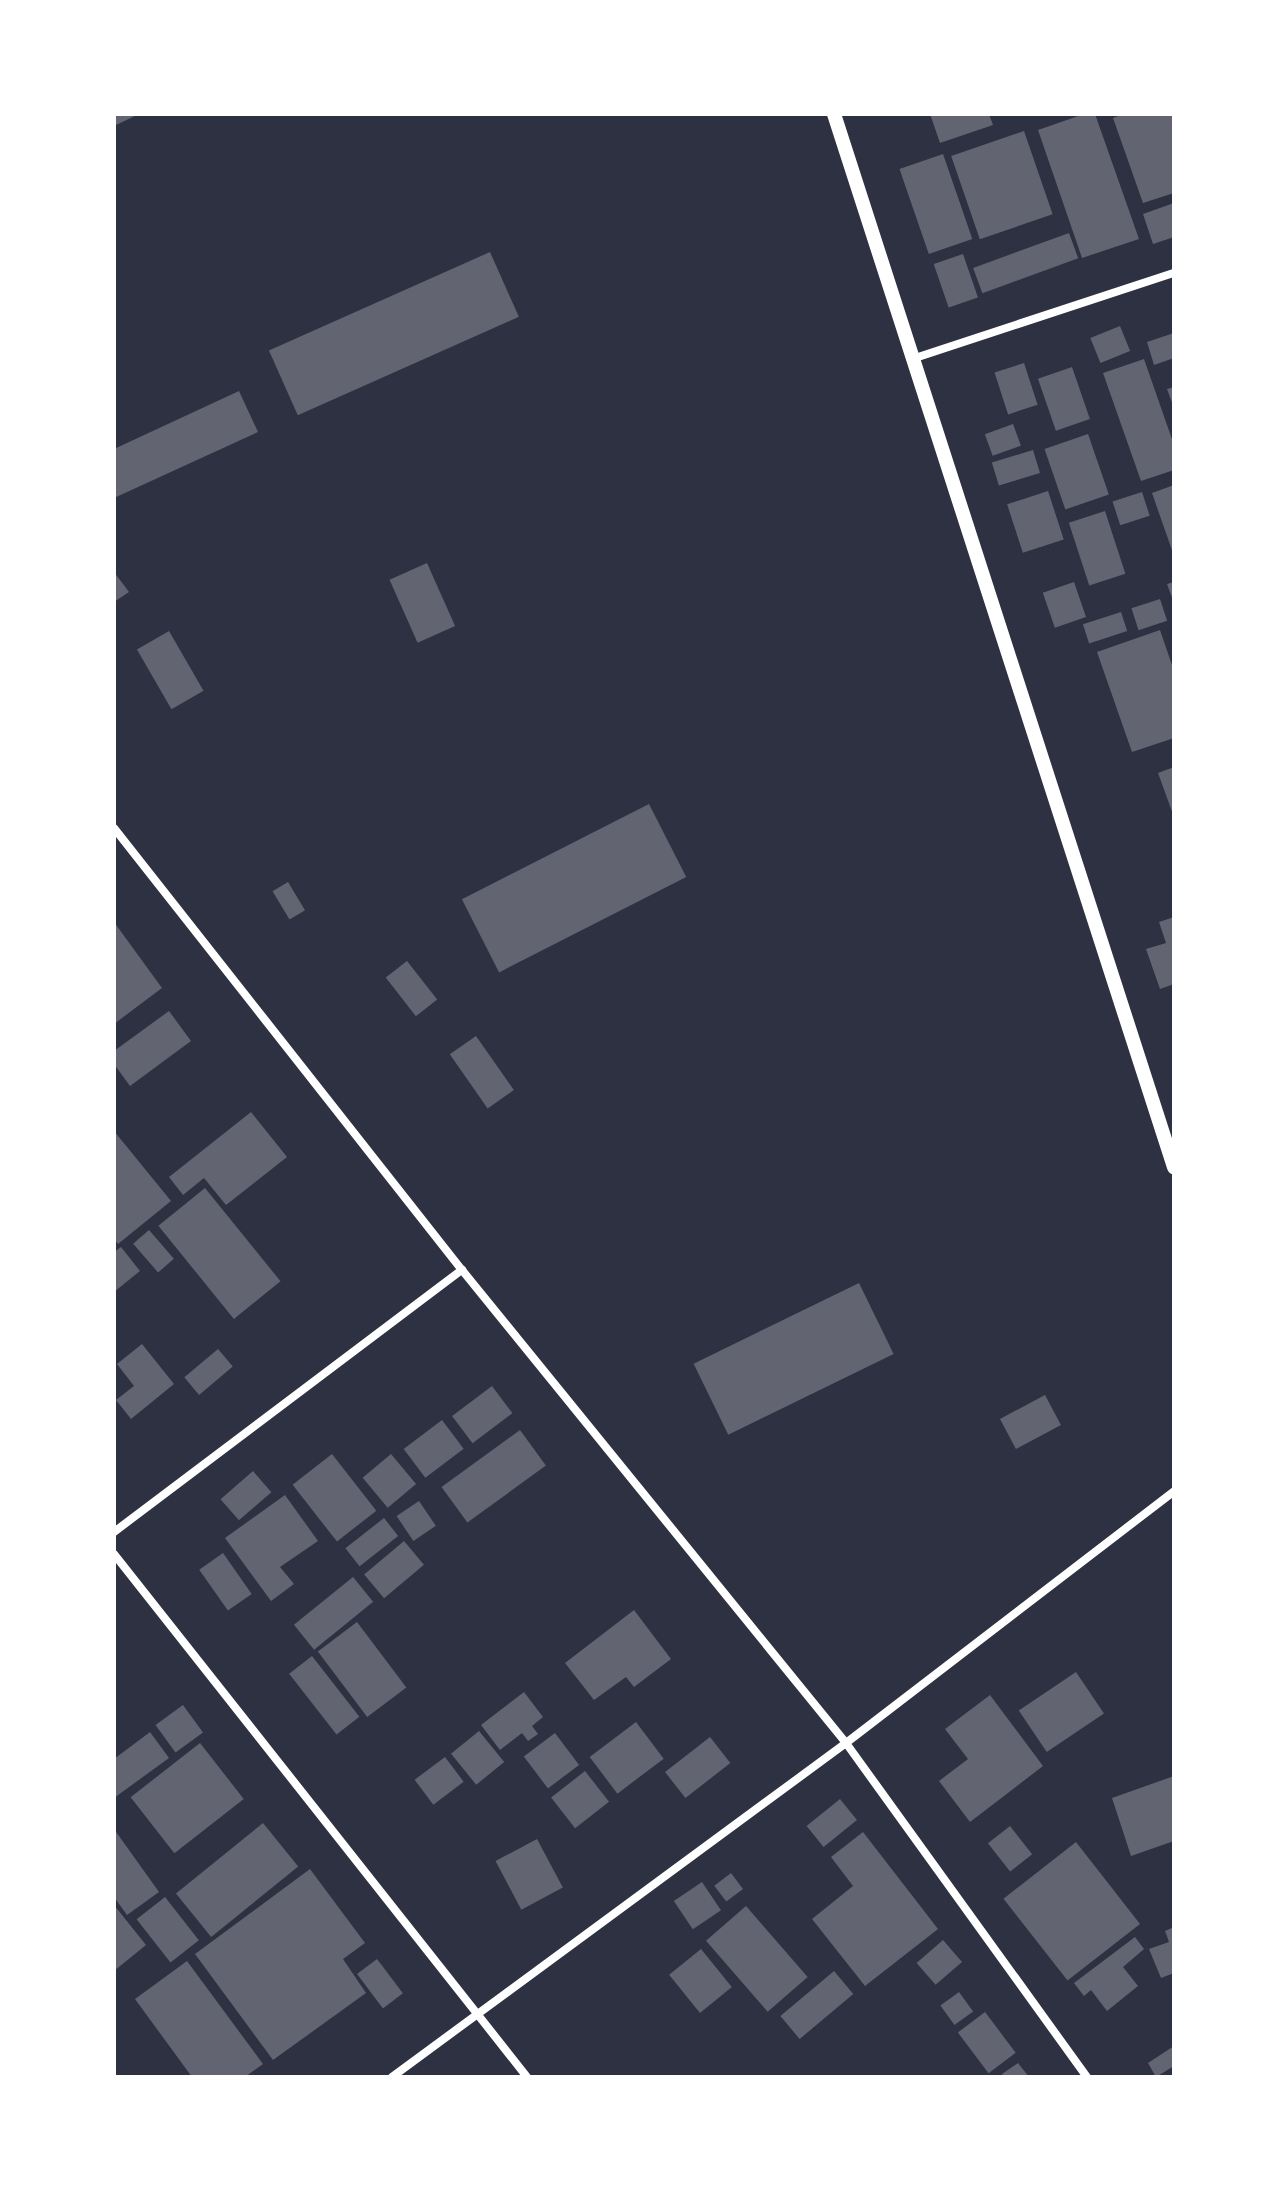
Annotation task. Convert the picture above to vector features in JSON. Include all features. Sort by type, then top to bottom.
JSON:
[{"type":"street","points":[[834,114],[1174,1167]]},
{"type":"street","points":[[912,359],[1174,273]]},
{"type":"street","points":[[114,828],[462,1270],[846,1743],[1087,2077]]},
{"type":"street","points":[[114,1532],[462,1270]]},
{"type":"street","points":[[392,2077],[846,1743],[1174,1491]]},
{"type":"street","points":[[114,1554],[479,2011],[527,2077]]},
{"type":"building","points":[[114,114],[139,114],[114,126]]},
{"type":"building","points":[[930,114],[989,114],[993,125],[940,143]]},
{"type":"building","points":[[1084,114],[1095,114],[1139,239],[1082,258],[1038,130]]},
{"type":"building","points":[[1124,114],[1174,114],[1174,193],[1143,203],[1113,118]]},
{"type":"building","points":[[1024,131],[1053,214],[980,239],[951,156]]},
{"type":"building","points":[[943,154],[972,239],[929,254],[900,169]]},
{"type":"building","points":[[1174,203],[1174,237],[1153,244],[1143,214]]},
{"type":"building","points":[[1069,233],[1078,258],[982,293],[973,268]]},
{"type":"building","points":[[490,252],[519,317],[298,415],[269,350]]},
{"type":"building","points":[[963,254],[978,297],[949,308],[934,264]]},
{"type":"building","points":[[1120,326],[1130,351],[1100,363],[1090,338]]},
{"type":"building","points":[[1174,333],[1174,358],[1154,365],[1147,342]]},
{"type":"building","points":[[1144,359],[1174,445],[1174,470],[1141,481],[1103,373]]},
{"type":"building","points":[[1024,363],[1038,405],[1008,414],[995,373]]},
{"type":"building","points":[[1072,367],[1090,419],[1056,431],[1038,379]]},
{"type":"building","points":[[1174,387],[1174,408],[1167,389]]},
{"type":"building","points":[[239,391],[258,432],[114,498],[114,449]]},
{"type":"building","points":[[1013,424],[1021,446],[993,456],[985,434]]},
{"type":"building","points":[[1088,434],[1109,495],[1065,509],[1045,449]]},
{"type":"building","points":[[1033,450],[1040,473],[999,486],[992,463]]},
{"type":"building","points":[[1174,485],[1174,556],[1152,493]]},
{"type":"building","points":[[1048,491],[1064,540],[1023,553],[1007,504]]},
{"type":"building","points":[[1142,492],[1150,516],[1120,525],[1113,502]]},
{"type":"building","points":[[1105,511],[1125,574],[1089,586],[1069,523]]},
{"type":"building","points":[[427,563],[455,626],[418,643],[390,580]]},
{"type":"building","points":[[114,572],[129,592],[114,602]]},
{"type":"building","points":[[1074,582],[1086,617],[1055,628],[1043,593]]},
{"type":"building","points":[[1174,582],[1174,603],[1167,584]]},
{"type":"building","points":[[1160,599],[1167,621],[1139,630],[1131,608]]},
{"type":"building","points":[[1121,612],[1127,631],[1089,643],[1083,624]]},
{"type":"building","points":[[1160,630],[1174,671],[1174,738],[1132,752],[1097,652]]},
{"type":"building","points":[[169,631],[204,691],[171,709],[137,650]]},
{"type":"building","points":[[1174,767],[1174,817],[1158,773]]},
{"type":"building","points":[[649,804],[686,877],[499,972],[462,899]]},
{"type":"building","points":[[288,882],[305,910],[290,920],[273,891]]},
{"type":"building","points":[[1174,917],[1174,984],[1160,989],[1146,949],[1166,943],[1159,922]]},
{"type":"building","points":[[114,922],[162,988],[114,1024]]},
{"type":"building","points":[[407,961],[437,1000],[416,1016],[386,978]]},
{"type":"building","points":[[169,1011],[191,1041],[130,1086],[114,1064],[114,1051]]},
{"type":"building","points":[[476,1036],[514,1090],[488,1108],[450,1054]]},
{"type":"building","points":[[251,1112],[287,1157],[226,1205],[204,1178],[183,1195],[169,1177]]},
{"type":"building","points":[[114,1131],[171,1201],[118,1244],[114,1239]]},
{"type":"building","points":[[205,1188],[281,1281],[234,1319],[158,1226]]},
{"type":"building","points":[[149,1230],[174,1259],[158,1272],[133,1244]]},
{"type":"building","points":[[121,1247],[140,1271],[114,1292],[114,1252]]},
{"type":"building","points":[[859,1283],[894,1354],[728,1435],[694,1364]]},
{"type":"building","points":[[142,1344],[174,1384],[131,1419],[116,1400],[134,1386],[117,1364]]},
{"type":"building","points":[[218,1349],[233,1367],[199,1395],[184,1377]]},
{"type":"building","points":[[492,1386],[512,1413],[473,1443],[452,1416]]},
{"type":"building","points":[[1045,1395],[1061,1425],[1016,1449],[1000,1419]]},
{"type":"building","points":[[442,1420],[464,1449],[425,1478],[404,1449]]},
{"type":"building","points":[[520,1430],[546,1466],[467,1523],[442,1487]]},
{"type":"building","points":[[332,1454],[376,1511],[337,1542],[293,1485]]},
{"type":"building","points":[[391,1454],[416,1484],[388,1508],[363,1478]]},
{"type":"building","points":[[253,1471],[271,1492],[239,1520],[221,1499]]},
{"type":"building","points":[[285,1495],[318,1541],[280,1567],[294,1584],[271,1601],[225,1538]]},
{"type":"building","points":[[419,1501],[436,1526],[413,1541],[397,1516]]},
{"type":"building","points":[[384,1518],[398,1536],[360,1566],[345,1548]]},
{"type":"building","points":[[404,1541],[424,1565],[384,1598],[364,1574]]},
{"type":"building","points":[[223,1553],[252,1594],[228,1611],[199,1570]]},
{"type":"building","points":[[353,1577],[373,1602],[314,1650],[294,1625]]},
{"type":"building","points":[[634,1610],[671,1659],[634,1687],[626,1677],[594,1700],[565,1663]]},
{"type":"building","points":[[357,1622],[406,1687],[367,1717],[318,1651]]},
{"type":"building","points":[[312,1656],[359,1717],[337,1735],[289,1674]]},
{"type":"building","points":[[1076,1672],[1104,1713],[1047,1752],[1019,1711]]},
{"type":"building","points":[[524,1692],[543,1717],[532,1726],[538,1734],[528,1741],[522,1733],[500,1750],[481,1725]]},
{"type":"building","points":[[990,1695],[1043,1766],[970,1822],[939,1781],[968,1759],[945,1729]]},
{"type":"building","points":[[183,1705],[203,1733],[175,1752],[155,1725]]},
{"type":"building","points":[[636,1722],[664,1759],[617,1794],[590,1757]]},
{"type":"building","points":[[479,1731],[504,1762],[476,1785],[451,1754]]},
{"type":"building","points":[[150,1732],[169,1758],[114,1798],[114,1759]]},
{"type":"building","points":[[555,1733],[579,1765],[548,1788],[524,1756]]},
{"type":"building","points":[[710,1737],[730,1763],[685,1798],[665,1772]]},
{"type":"building","points":[[200,1743],[244,1799],[174,1853],[131,1797]]},
{"type":"building","points":[[445,1757],[464,1782],[433,1805],[415,1780]]},
{"type":"building","points":[[585,1771],[609,1802],[575,1828],[551,1797]]},
{"type":"building","points":[[1174,1776],[1174,1841],[1131,1856],[1112,1798]]},
{"type":"building","points":[[840,1799],[857,1820],[824,1847],[807,1826]]},
{"type":"building","points":[[263,1823],[298,1867],[211,1937],[176,1893]]},
{"type":"building","points":[[1010,1826],[1032,1854],[1010,1872],[988,1843]]},
{"type":"building","points":[[114,1829],[159,1892],[127,1915],[114,1897]]},
{"type":"building","points":[[863,1832],[938,1929],[865,1986],[812,1919],[853,1886],[831,1857]]},
{"type":"building","points":[[537,1839],[563,1888],[521,1910],[496,1861]]},
{"type":"building","points":[[1076,1842],[1140,1924],[1068,1981],[1004,1899]]},
{"type":"building","points":[[310,1869],[365,1943],[343,1959],[366,1993],[273,2060],[195,1954]]},
{"type":"building","points":[[731,1873],[743,1889],[726,1902],[714,1886]]},
{"type":"building","points":[[702,1882],[721,1910],[693,1929],[674,1901]]},
{"type":"building","points":[[165,1897],[199,1940],[170,1963],[137,1919]]},
{"type":"building","points":[[114,1905],[146,1945],[114,1971]]},
{"type":"building","points":[[746,1906],[808,1977],[768,2012],[706,1941]]},
{"type":"building","points":[[1174,1927],[1174,1973],[1161,1978],[1149,1949],[1169,1942],[1165,1931]]},
{"type":"building","points":[[1135,1937],[1144,1949],[1123,1967],[1138,1986],[1107,2011],[1091,1990],[1084,1996],[1074,1983]]},
{"type":"building","points":[[943,1940],[962,1962],[936,1985],[917,1963]]},
{"type":"building","points":[[701,1949],[732,1987],[700,2013],[669,1975]]},
{"type":"building","points":[[377,1959],[403,1993],[383,2008],[357,1974]]},
{"type":"building","points":[[187,1961],[263,2064],[245,2077],[192,2077],[135,1999]]},
{"type":"building","points":[[834,1971],[853,1994],[800,2039],[780,2016]]},
{"type":"building","points":[[959,1992],[973,2011],[954,2025],[940,2006]]},
{"type":"building","points":[[985,2012],[1016,2053],[989,2073],[958,2032]]},
{"type":"building","points":[[1174,2046],[1174,2066],[1156,2077],[1148,2063]]},
{"type":"building","points":[[1018,2063],[1029,2077],[1004,2077],[1002,2074]]}]
